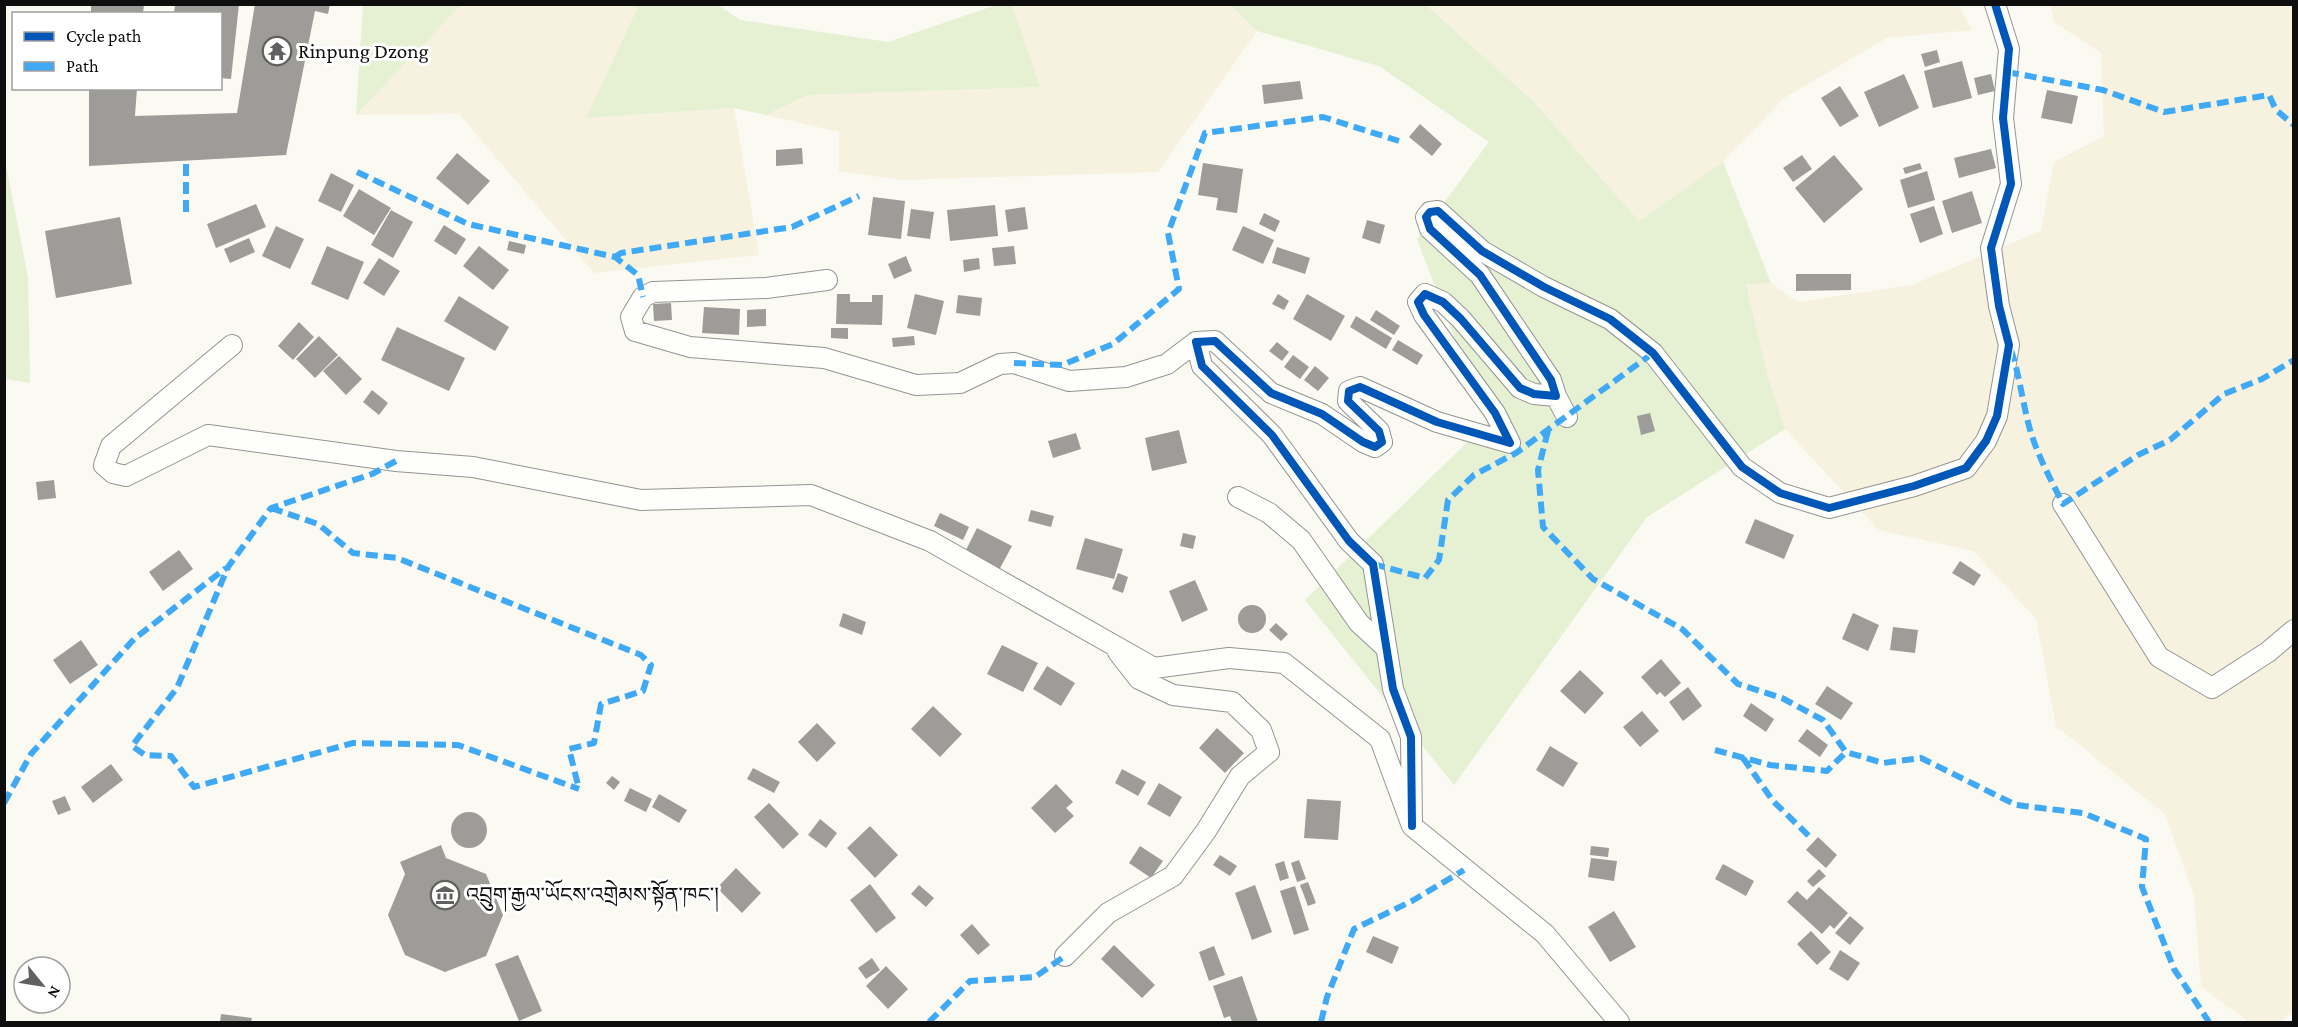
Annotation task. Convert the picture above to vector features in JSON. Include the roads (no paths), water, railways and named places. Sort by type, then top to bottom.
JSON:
[{"type":"street","points":[[1567,417],[1551,380],[1480,274],[1430,229],[1426,217],[1430,212],[1438,211],[1482,252],[1544,287],[1610,319],[1653,353],[1742,467],[1780,493],[1829,508],[1914,486],[1966,468],[1986,441],[1997,416],[2009,345],[1999,306],[1991,248],[2010,184],[2003,118],[2009,49],[1995,4]]},
{"type":"street","points":[[827,280],[766,288],[653,292],[643,297],[632,317],[635,331],[690,347],[824,358],[916,385],[960,383],[1000,364],[1014,363],[1069,381],[1126,377],[1167,364],[1196,342],[1215,341],[1271,393],[1322,414],[1363,442],[1376,447],[1382,442],[1380,431],[1348,401],[1349,391],[1360,387],[1437,422],[1513,448],[1495,412],[1424,315],[1418,302],[1425,294],[1443,302],[1461,319],[1520,388],[1534,394],[1556,396]]},
{"type":"street","points":[[1196,342],[1202,366],[1272,435],[1348,541],[1373,564],[1384,646],[1393,690],[1411,737],[1412,826]]},
{"type":"street","points":[[232,345],[111,446],[104,465],[113,473],[126,476],[208,435],[396,461],[473,467],[640,500],[811,495],[930,541],[1154,668],[1229,658],[1284,663],[1380,739],[1412,826],[1545,934],[1619,1023]]},
{"type":"street","points":[[1238,496],[1269,513],[1301,540],[1359,623],[1384,646]]},
{"type":"street","points":[[2063,504],[2160,657],[2212,688],[2268,652],[2294,630]]},
{"type":"street","points":[[1065,956],[1108,913],[1173,876],[1206,831],[1240,776],[1269,752],[1261,730],[1232,702],[1173,695],[1139,679],[1123,657],[1102,637]]},
{"type":"place","name":"Rinpung Dzong","points":[[277,51]]},
{"type":"place","name":"འབྲུག་རྒྱལ་ཡོངས་འགྲེམས་སྟོན་ཁང་།","points":[[445,895]]}]
